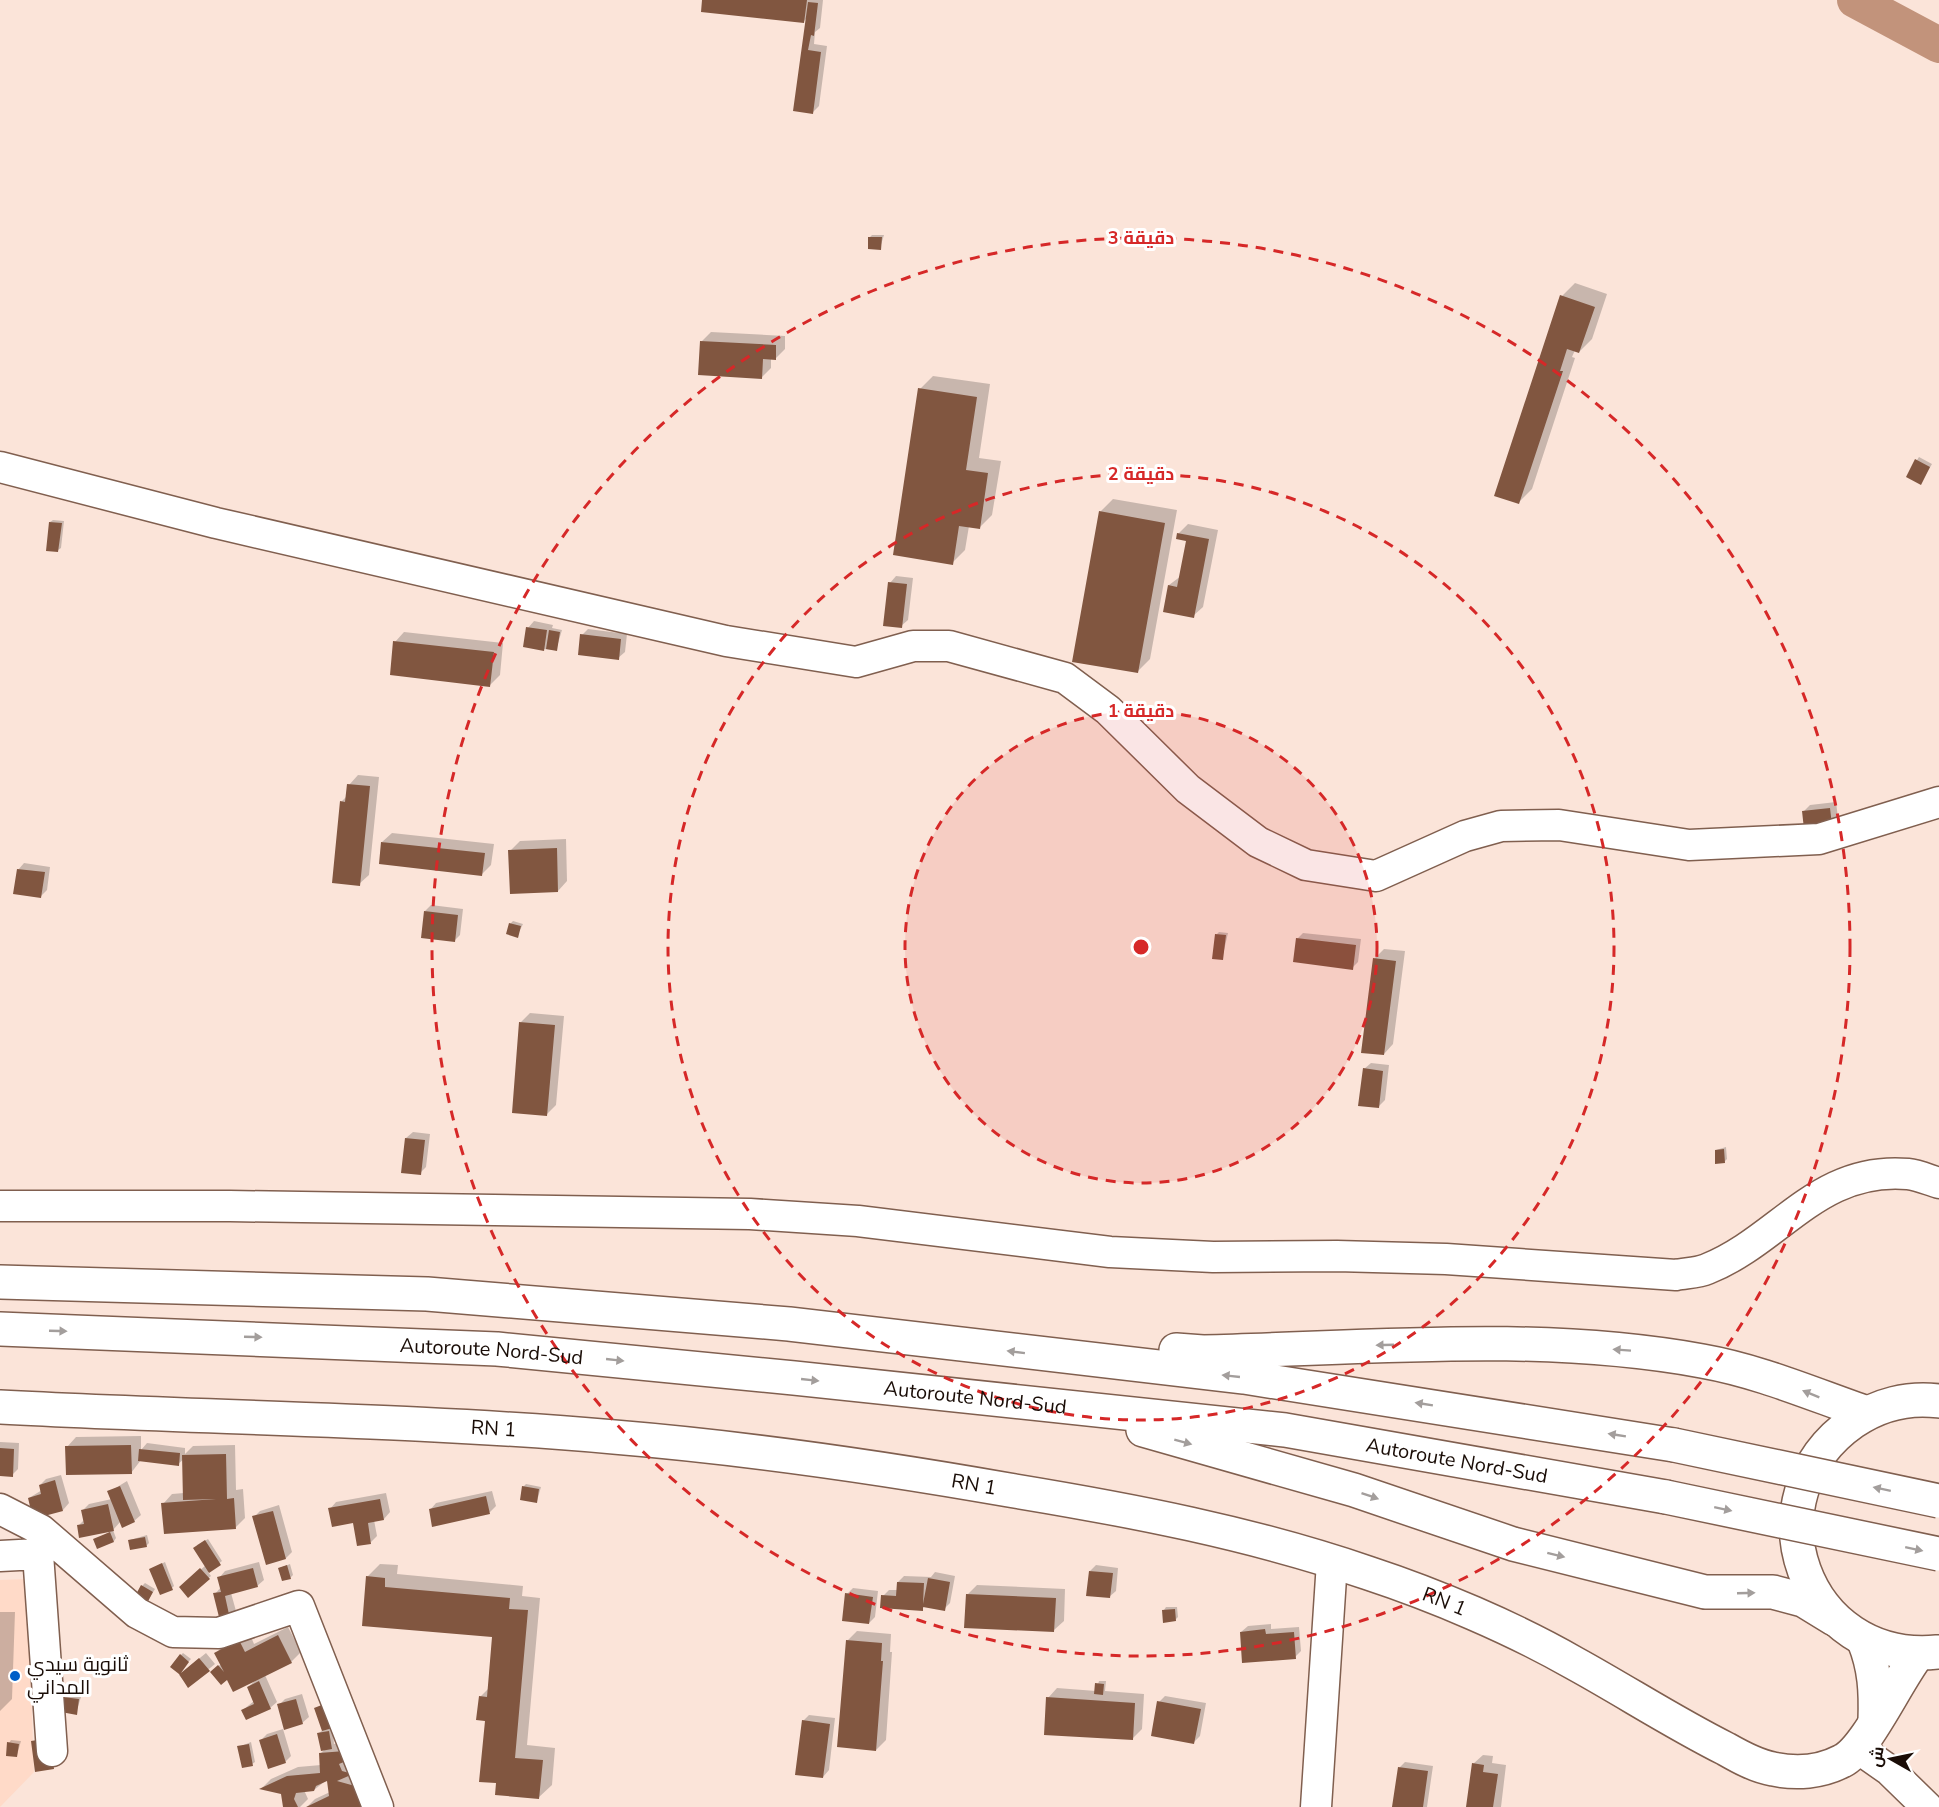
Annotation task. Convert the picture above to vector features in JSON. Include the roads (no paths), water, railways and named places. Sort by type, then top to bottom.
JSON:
[{"type":"main road","points":[[0,1282],[428,1294],[789,1324],[1065,1358],[1244,1377],[1674,1445],[1939,1501]]},
{"type":"main road","name":"Autoroute Nord-Sud","points":[[0,1329],[497,1348],[1285,1430],[1666,1497],[1939,1554]]},
{"type":"main road","points":[[1065,1358],[1138,1347],[1203,1352],[1450,1343],[1633,1350],[1745,1370],[1867,1413]]},
{"type":"main road","points":[[1834,1619],[1810,1587],[1797,1548],[1797,1507],[1809,1469],[1833,1436],[1867,1413],[1889,1404],[1933,1393]]},
{"type":"main road","name":"RN 1","points":[[0,1407],[531,1430],[772,1453],[903,1472],[1164,1517],[1242,1535],[1368,1573],[1464,1611],[1569,1659],[1706,1740],[1769,1769],[1805,1773],[1843,1761],[1858,1749],[1902,1674],[1929,1653]]},
{"type":"main road","points":[[1066,1407],[1353,1490],[1513,1544],[1706,1592],[1773,1592],[1803,1600],[1864,1641],[1888,1650],[1929,1653]]},
{"type":"main road","name":"RN 1","points":[[1864,1641],[1873,1662],[1876,1682],[1875,1721]]},
{"type":"street","points":[[0,467],[216,523],[726,641],[856,662],[913,646],[949,646],[1065,678],[1108,710],[1188,789],[1258,842],[1306,865],[1376,876],[1465,836],[1501,826],[1559,825],[1689,846],[1819,839],[1939,802]]},
{"type":"street","points":[[0,1206],[230,1206],[750,1214],[869,1223],[1110,1252],[1213,1257],[1337,1256],[1446,1259],[1676,1275],[1705,1270],[1732,1258],[1822,1192],[1866,1176],[1908,1174],[1939,1183]]},
{"type":"street","points":[[0,1509],[41,1530],[137,1612],[173,1632],[219,1633],[299,1606],[378,1807]]},
{"type":"street","points":[[0,1556],[38,1554],[52,1751]]},
{"type":"street","points":[[1316,1807],[1332,1562]]},
{"type":"street","points":[[1858,1749],[1889,1770],[1927,1807]]},
{"type":"waterway","points":[[1855,0],[1939,45]]},
{"type":"place","name":"ثانوية سيدي المداني","points":[[15,1676]]}]
